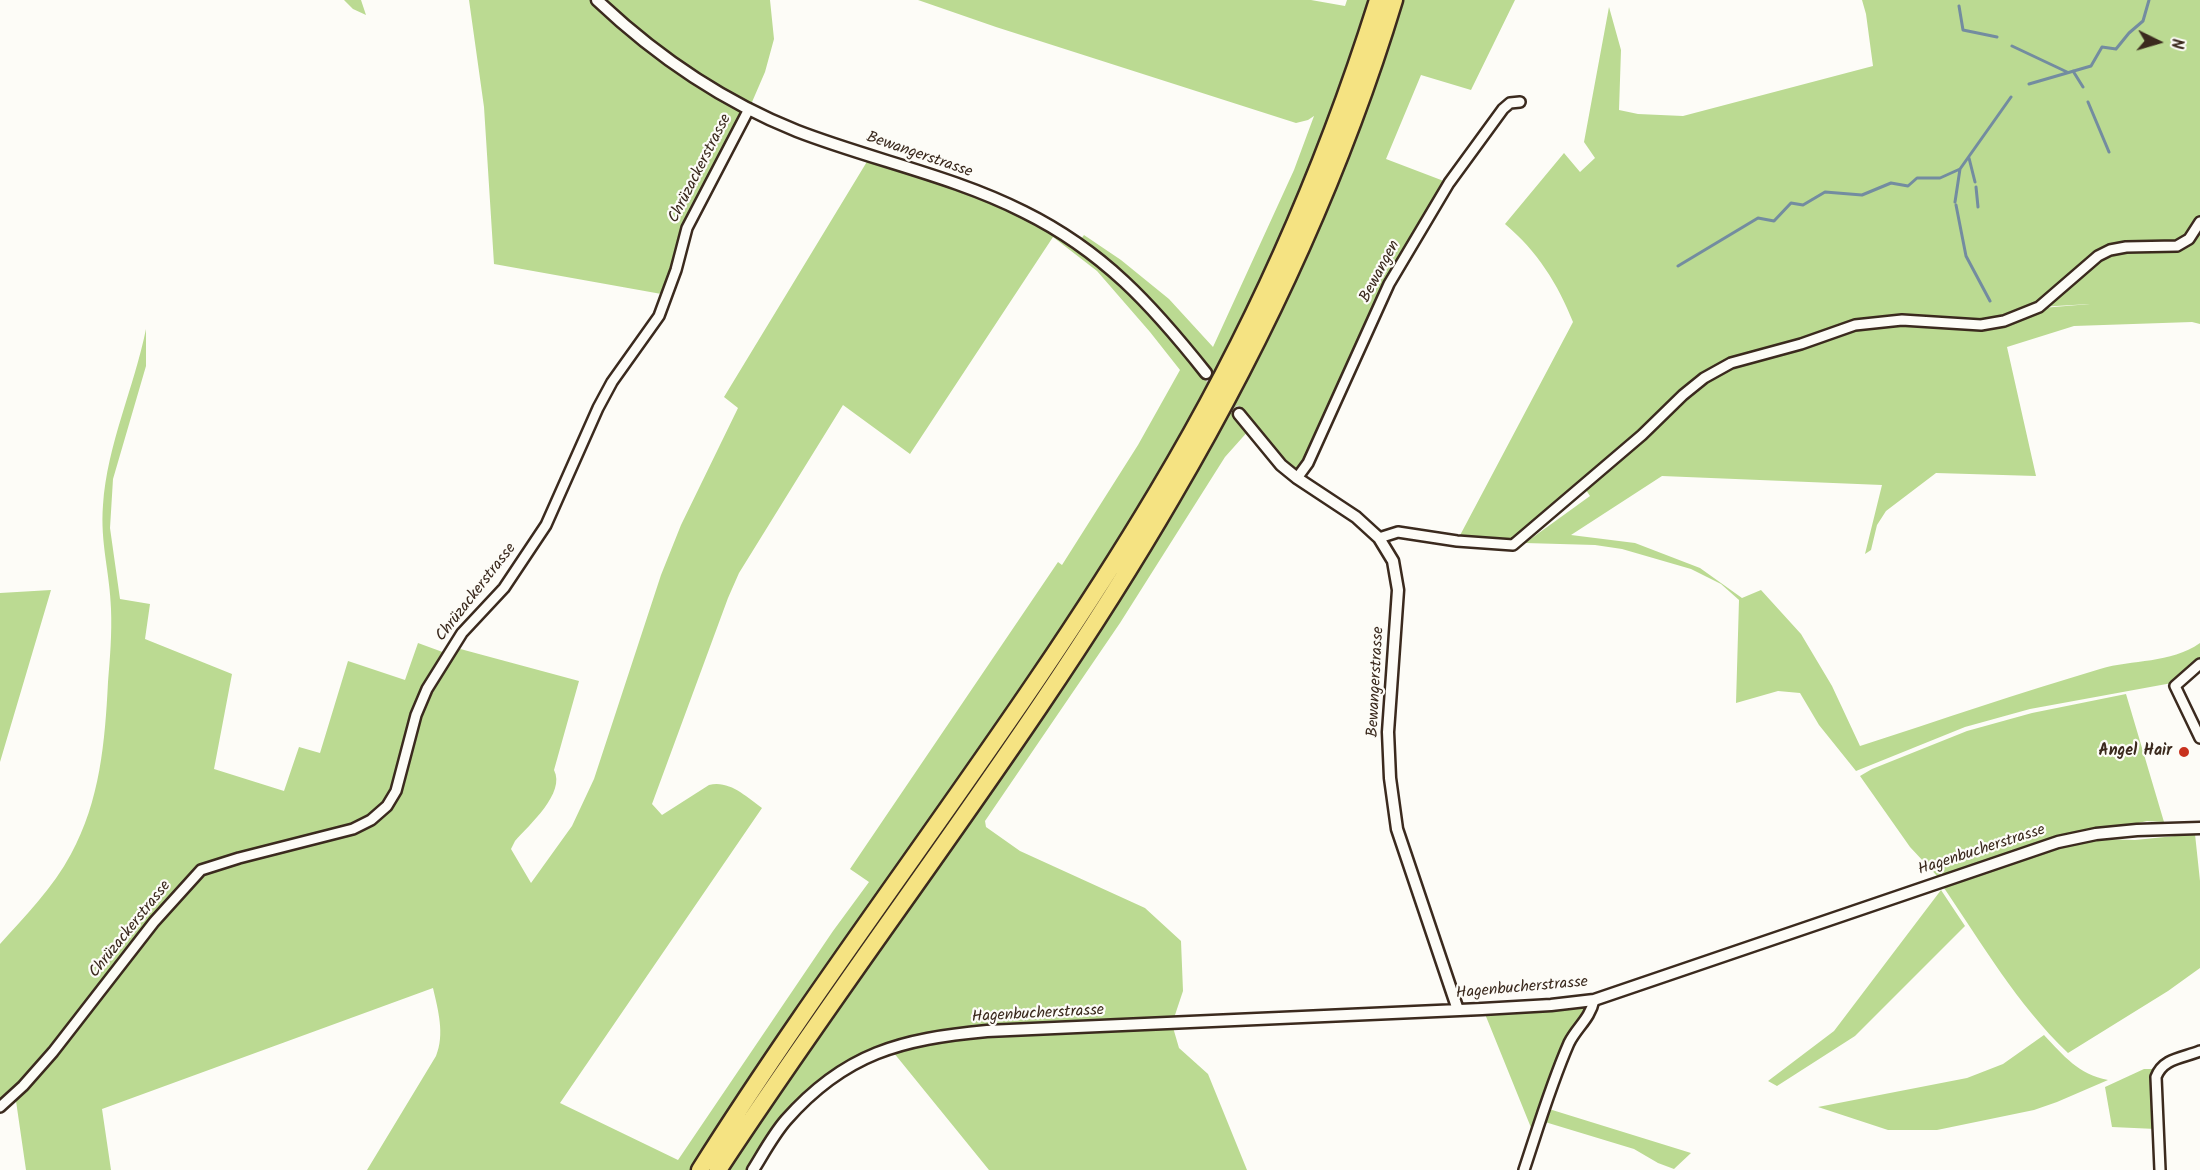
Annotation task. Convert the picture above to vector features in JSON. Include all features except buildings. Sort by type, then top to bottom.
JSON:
[{"type":"highway","points":[[700,1170],[795,1027],[1028,695],[1102,582],[1165,479],[1215,390],[1284,249],[1327,148],[1378,0]]},
{"type":"highway","points":[[718,1170],[820,1017],[1058,676],[1171,499],[1228,398],[1296,260],[1347,138],[1394,0]]},
{"type":"street","name":"Bewangerstrasse","points":[[597,0],[650,47],[692,76],[749,108],[797,131],[975,191],[1024,211],[1041,221],[1078,244],[1120,275],[1157,313],[1206,373]]},
{"type":"street","name":"Bewangen","points":[[1297,478],[1308,463],[1389,284],[1431,213],[1449,183],[1503,110],[1510,103],[1520,102]]},
{"type":"street","name":"Chrüzackerstrasse","points":[[0,1107],[23,1086],[53,1052],[154,922],[201,870],[353,829],[371,820],[387,806],[396,790],[416,715],[427,689],[462,633],[504,588],[546,525],[598,408],[612,382],[659,316],[676,270],[687,228],[749,108]]},
{"type":"street","points":[[1379,538],[1398,532],[1457,541],[1513,545],[1642,435],[1683,395],[1704,378],[1731,363],[1801,344],[1855,325],[1902,320],[1981,325],[2004,321],[2039,307],[2097,256],[2110,250],[2126,247],[2177,246],[2189,239],[2200,222]]},
{"type":"street","name":"Bewangerstrasse","points":[[1239,414],[1262,444],[1297,478],[1356,517],[1379,538],[1393,561],[1398,590],[1388,732],[1390,778],[1397,829],[1458,1010]]},
{"type":"street","points":[[2200,664],[2175,686],[2200,738]]},
{"type":"street","name":"Hagenbucherstrasse","points":[[753,1170],[784,1122],[808,1097],[835,1075],[862,1059],[894,1046],[953,1034],[987,1031],[1458,1010],[1551,1005],[1594,1000],[2058,842],[2096,834],[2200,828]]},
{"type":"street","points":[[1524,1170],[1560,1065],[1571,1040],[1591,1012],[1594,1000]]},
{"type":"street","points":[[2160,1170],[2156,1077],[2165,1063],[2200,1051]]},
{"type":"green space","points":[[344,0],[361,0],[366,15],[353,9]]},
{"type":"green space","points":[[469,0],[770,0],[774,39],[765,72],[749,109],[687,228],[667,295],[494,264],[484,107]]},
{"type":"green space","points":[[918,0],[1311,0],[1345,6],[1347,0],[1515,0],[1471,90],[1421,75],[1386,159],[1449,183],[1389,284],[1297,478],[1250,429],[1225,457],[1120,623],[985,821],[986,827],[1020,851],[1145,908],[1181,941],[1183,991],[1172,1024],[1179,1048],[1208,1074],[1247,1170],[989,1170],[889,1047],[808,1097],[753,1170],[367,1170],[439,1048],[439,1013],[433,988],[102,1109],[111,1170],[26,1170],[15,1094],[0,1107],[0,944],[38,901],[64,866],[81,834],[95,792],[103,749],[111,637],[110,596],[102,519],[103,505],[115,439],[146,329],[146,366],[113,479],[110,528],[120,599],[150,604],[145,639],[232,674],[214,769],[284,791],[299,747],[320,753],[348,661],[405,680],[418,643],[448,654],[453,647],[579,681],[554,770],[555,789],[537,818],[515,841],[511,849],[531,883],[572,826],[594,779],[661,575],[681,525],[738,408],[724,397],[871,155],[975,191],[1078,243],[1084,235],[1121,260],[1169,299],[1213,347],[1294,170],[1314,116],[1296,123]],"holes":[[[1053,237],[1097,271],[1180,370],[1138,445],[1062,565],[1058,562],[850,869],[869,882],[833,931],[678,1160],[560,1103],[762,808],[737,790],[717,784],[709,785],[662,815],[652,804],[739,573],[843,405],[910,454]]]},
{"type":"green space","points":[[1862,0],[2200,0],[2200,324],[2192,322],[2074,326],[2007,347],[2036,476],[1936,473],[1886,511],[1877,525],[1871,550],[1865,554],[1882,485],[1662,476],[1571,535],[1635,543],[1700,568],[1742,598],[1761,590],[1801,634],[1832,686],[1860,746],[2100,669],[2176,655],[2200,643],[2200,661],[2172,683],[2030,709],[1965,727],[1856,771],[1819,725],[1800,693],[1778,691],[1736,703],[1739,600],[1721,584],[1691,569],[1622,549],[1595,545],[1525,543],[1590,496],[1586,490],[1611,467],[1513,545],[1457,541],[1573,322],[1561,294],[1537,257],[1505,224],[1564,153],[1580,172],[1595,158],[1584,142],[1609,7],[1621,50],[1619,110],[1638,114],[1683,116],[1873,66]],"holes":[[[2090,304],[2042,308],[2003,324],[1975,329],[1945,326],[1981,325],[2039,307]]]},
{"type":"green space","points":[[51,590],[0,762],[0,593]]},
{"type":"green space","points":[[2126,694],[2164,822],[2147,821],[2121,827],[1938,877],[1910,847],[1860,776],[1872,769],[1967,731],[2032,713]]},
{"type":"green space","points":[[2195,834],[2200,881],[2200,968],[2168,991],[2068,1053],[2016,994],[1942,885],[2058,847],[2098,839],[2135,840]]},
{"type":"green space","points":[[1941,890],[1965,926],[1855,1036],[1777,1086],[1768,1081],[1834,1031]]},
{"type":"green space","points":[[1583,1007],[1588,1011],[1534,1135],[1485,1014]]},
{"type":"green space","points":[[2044,1035],[2080,1069],[2108,1080],[2034,1110],[1937,1130],[1888,1130],[1818,1107],[1967,1078],[2003,1064]]},
{"type":"green space","points":[[2144,1069],[2154,1069],[2156,1129],[2112,1127],[2105,1087]]},
{"type":"green space","points":[[1549,1109],[1691,1153],[1674,1169],[1634,1149],[1545,1122]]},
{"type":"waterway","points":[[2029,84],[2091,66],[2102,47],[2116,49],[2143,21],[2149,0]]},
{"type":"waterway","points":[[1959,6],[1963,30],[1997,37]]},
{"type":"waterway","points":[[2012,46],[2067,72]]},
{"type":"waterway","points":[[2073,71],[2083,87]]},
{"type":"waterway","points":[[1678,266],[1758,218],[1774,221],[1791,203],[1803,205],[1825,192],[1862,195],[1891,183],[1908,186],[1917,178],[1940,178],[1960,169],[2011,97]]},
{"type":"waterway","points":[[2088,102],[2109,152]]},
{"type":"waterway","points":[[1969,158],[1975,182]]},
{"type":"waterway","points":[[1955,202],[1960,169]]},
{"type":"waterway","points":[[1976,187],[1978,207]]},
{"type":"waterway","points":[[1956,205],[1966,256],[1990,301]]},
{"type":"tunnel","points":[[1206,373],[1239,414]]},
{"type":"place","name":"Angel Hair","points":[[2184,752]]}]
